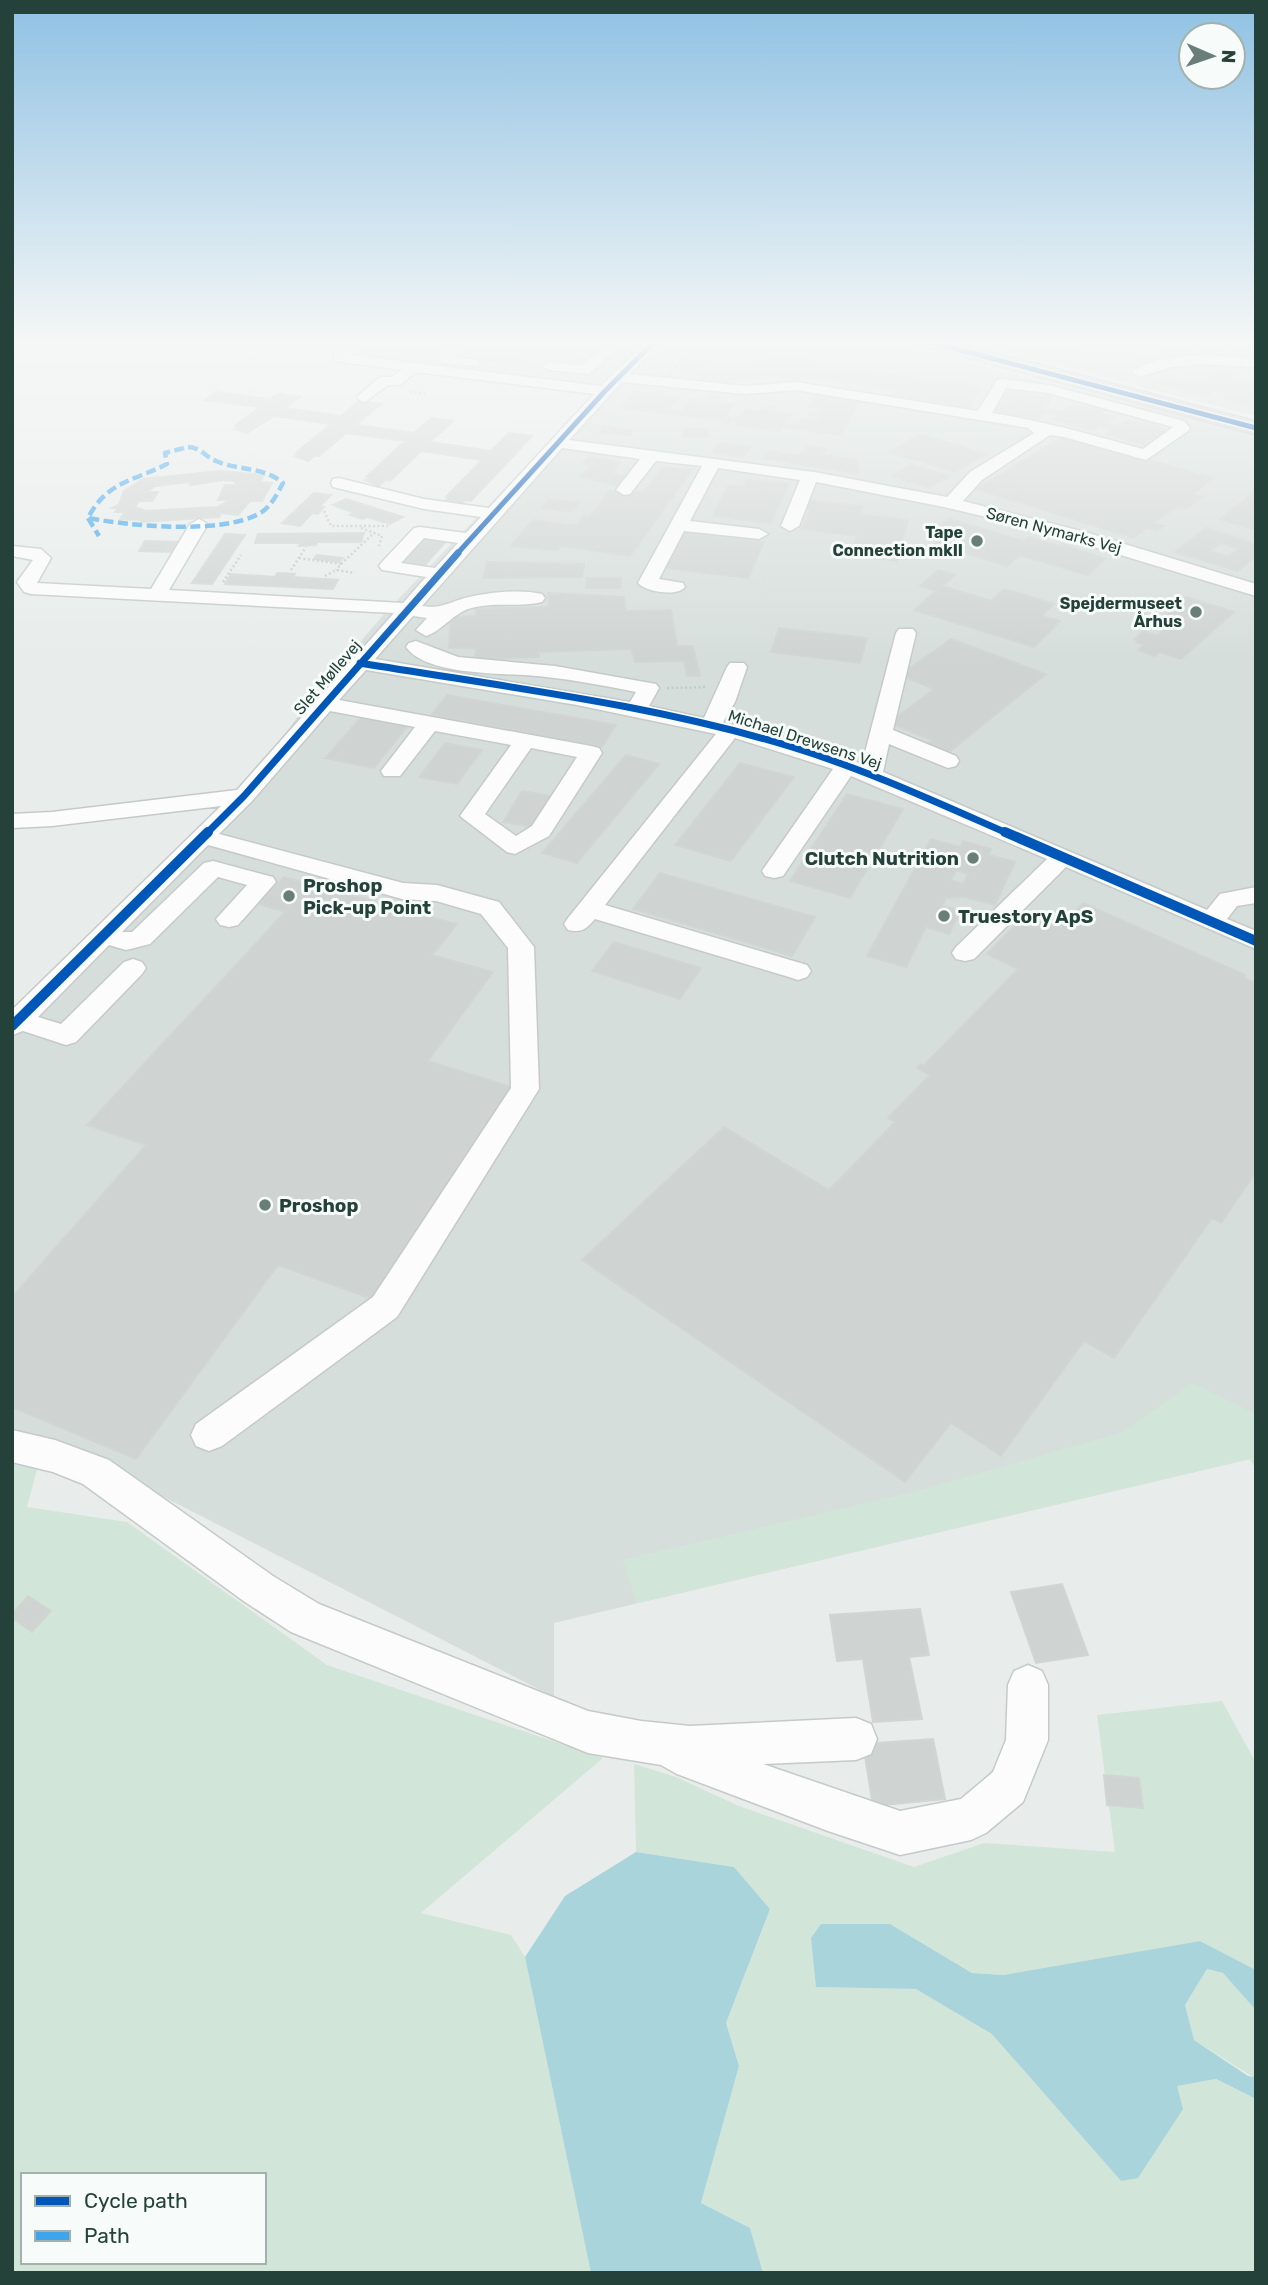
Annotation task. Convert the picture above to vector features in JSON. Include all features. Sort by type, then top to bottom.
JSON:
[{"type":"street","name":"Slet Møllevej","points":[[15,1023],[244,796],[555,447]]},
{"type":"street","name":"Søren Nymarks Vej","points":[[584,447],[810,477],[951,503],[1128,550],[1256,590]]},
{"type":"street","points":[[951,503],[976,477],[1024,447]]},
{"type":"street","points":[[1119,447],[1146,454],[1156,447]]},
{"type":"street","points":[[624,490],[651,456]]},
{"type":"street","points":[[676,587],[647,583],[712,464]]},
{"type":"street","points":[[790,526],[810,477]]},
{"type":"street","points":[[340,483],[424,504],[494,514]]},
{"type":"street","points":[[157,595],[199,524]]},
{"type":"street","points":[[679,525],[758,534]]},
{"type":"street","points":[[439,574],[388,566],[420,532],[471,539]]},
{"type":"street","points":[[12,551],[35,553],[42,558],[41,564],[27,578],[28,585],[32,588],[438,614],[477,600],[535,598]]},
{"type":"street","points":[[438,614],[418,642],[423,654],[443,660],[556,672],[649,688],[636,710]]},
{"type":"street","points":[[871,775],[906,633]]},
{"type":"street","name":"Michael Drewsens Vej","points":[[360,663],[636,710],[720,728],[847,765],[1256,941]]},
{"type":"street","points":[[720,728],[737,667]]},
{"type":"street","points":[[540,693],[556,672]]},
{"type":"street","points":[[324,704],[591,753],[541,831],[515,847],[472,816],[525,741]]},
{"type":"street","points":[[392,771],[430,723]]},
{"type":"street","name":"Michael Drewsens Vej","points":[[720,728],[583,917],[798,971]]},
{"type":"street","points":[[881,733],[948,761]]},
{"type":"street","points":[[774,871],[847,765]]},
{"type":"street","points":[[12,821],[52,819],[244,796]]},
{"type":"street","points":[[204,837],[402,891],[437,893],[490,908],[521,947],[525,1089],[385,1307],[209,1435]]},
{"type":"street","points":[[965,953],[1063,858]]},
{"type":"street","points":[[104,935],[126,942],[141,938],[213,868],[264,882],[229,919]]},
{"type":"street","points":[[1212,922],[1230,899],[1256,895]]},
{"type":"street","points":[[15,1023],[66,1035],[133,968]]},
{"type":"street","points":[[12,1446],[55,1457],[96,1472],[259,1589],[305,1618],[588,1732],[690,1747],[856,1739]]},
{"type":"street","points":[[651,1743],[828,1810],[900,1833],[971,1818],[1008,1787],[1027,1740],[1028,1685]]},
{"type":"path","points":[[324,512],[331,526],[388,526]]},
{"type":"path","points":[[357,526],[382,536],[379,546]]},
{"type":"path","points":[[326,576],[373,533]]},
{"type":"path","points":[[291,570],[306,547]]},
{"type":"path","points":[[213,598],[241,555]]},
{"type":"path","points":[[299,558],[341,564]]},
{"type":"path","points":[[335,570],[355,573]]},
{"type":"path","points":[[649,688],[729,688]]},
{"type":"shaded area","points":[[545,447],[1256,447],[1256,1469],[1250,1459],[554,1623],[554,1697],[47,1437],[12,1431],[12,1011],[244,786],[313,697],[385,613]]},
{"type":"green space","points":[[1192,1383],[1256,1414],[1256,1469],[1250,1459],[637,1603],[623,1560],[914,1492],[1124,1432]]},
{"type":"green space","points":[[12,1461],[38,1466],[27,1507],[127,1522],[327,1665],[603,1758],[421,1913],[511,1935],[525,1957],[591,2273],[12,2273]]},
{"type":"green space","points":[[1222,1701],[1256,1763],[1256,1970],[1200,1941],[1003,1975],[972,1973],[890,1924],[817,1987],[917,1989],[993,2034],[1121,2181],[1176,2086],[1216,2079],[1256,2099],[1256,2273],[763,2273],[750,2228],[701,2203],[739,2066],[726,2023],[770,1909],[734,1867],[636,1852],[634,1764],[676,1777],[739,1806],[914,1867],[984,1843],[1115,1852],[1097,1715]]},
{"type":"green space","points":[[1207,1969],[1223,1973],[1254,2008],[1256,2075],[1253,2077],[1194,2040],[1185,2005]]},
{"type":"water","points":[[636,1852],[734,1867],[770,1909],[726,2023],[739,2066],[701,2203],[750,2228],[763,2273],[591,2273],[525,1957],[565,1896]]},
{"type":"water","points":[[821,1924],[890,1924],[972,1973],[1003,1975],[1200,1941],[1256,1970],[1256,2015],[1254,2008],[1223,1973],[1207,1969],[1185,2005],[1194,2040],[1248,2076],[1256,2075],[1256,2099],[1216,2079],[1177,2086],[1183,2109],[1138,2178],[1121,2181],[992,2034],[916,1989],[816,1987],[811,1938]]},
{"type":"building","points":[[304,447],[330,447],[308,461],[295,456],[298,454],[296,453]]},
{"type":"building","points":[[399,447],[461,447],[491,451],[495,447],[522,447],[471,501],[465,500],[460,506],[445,501],[448,498],[446,497],[482,460],[421,451],[390,481],[385,480],[379,486],[365,480],[369,478],[366,477]]},
{"type":"building","points":[[716,447],[750,447],[743,457],[712,453]]},
{"type":"building","points":[[807,447],[826,449],[822,454],[857,460],[859,474],[764,458],[770,451],[799,456]]},
{"type":"building","points":[[899,447],[962,447],[986,454],[955,472],[889,452]]},
{"type":"building","points":[[1046,447],[1102,447],[1213,478],[1193,494],[1202,497],[1186,509],[1177,507],[1153,523],[1164,526],[1158,531],[1147,528],[1133,538],[976,489]]},
{"type":"building","points":[[589,457],[620,462],[613,474],[627,476],[618,486],[580,477],[591,465],[583,464]]},
{"type":"building","points":[[911,464],[949,476],[929,488],[892,476]]},
{"type":"building","points":[[663,467],[692,470],[630,556],[561,546],[557,550],[511,546],[533,520],[576,526],[584,516],[589,517],[610,491],[644,492]]},
{"type":"building","points":[[220,471],[264,475],[260,482],[272,483],[262,501],[250,501],[238,515],[221,513],[219,517],[141,522],[142,520],[120,519],[125,512],[115,512],[117,508],[112,508],[119,504],[124,491],[143,479]],"holes":[[[234,481],[237,485],[225,485],[218,500],[229,500],[218,507],[146,511],[135,507],[139,501],[152,501],[158,492],[147,492],[155,486]]]},
{"type":"building","points":[[746,480],[788,484],[771,523],[713,516],[729,485],[743,487]]},
{"type":"building","points":[[1256,490],[1256,530],[1220,519]]},
{"type":"building","points":[[314,493],[331,495],[319,507],[324,507],[318,514],[312,513],[300,526],[282,523]]},
{"type":"building","points":[[346,499],[403,517],[390,524],[350,515],[355,513],[333,505]]},
{"type":"building","points":[[548,499],[579,502],[573,512],[542,508]]},
{"type":"building","points":[[806,500],[862,506],[860,514],[908,520],[897,561],[850,555],[857,536],[802,529],[810,509],[803,508]]},
{"type":"building","points":[[949,519],[1024,541],[1029,537],[1060,546],[1062,544],[1105,559],[1087,575],[1020,555],[1007,566],[934,543],[947,533],[934,529]]},
{"type":"building","points":[[1206,528],[1256,544],[1256,556],[1238,571],[1175,552]],"holes":[[[1221,543],[1239,548],[1228,557],[1210,551]]]},
{"type":"building","points":[[683,532],[764,542],[748,578],[664,568]]},
{"type":"building","points":[[364,533],[361,542],[317,542],[316,545],[299,546],[300,543],[255,543],[258,534]]},
{"type":"building","points":[[225,534],[245,535],[212,584],[192,583]]},
{"type":"building","points":[[428,535],[449,538],[425,565],[403,561]]},
{"type":"building","points":[[145,541],[184,542],[178,552],[139,551]]},
{"type":"building","points":[[317,555],[343,558],[339,562],[314,559]]},
{"type":"building","points":[[487,562],[584,564],[582,577],[483,578]]},
{"type":"building","points":[[938,570],[955,575],[942,586],[991,601],[1004,589],[1054,604],[1041,616],[1060,621],[1034,647],[914,610],[936,591],[920,586]]},
{"type":"building","points":[[277,573],[295,574],[293,577],[338,580],[333,589],[225,584],[231,574],[275,577]]},
{"type":"building","points":[[587,578],[621,578],[620,588],[586,588]]},
{"type":"building","points":[[548,593],[624,597],[626,611],[671,610],[677,646],[693,646],[700,676],[687,676],[684,661],[635,662],[631,649],[539,652],[539,657],[475,659],[476,648],[449,648],[451,617],[476,616],[476,609],[549,607]]},
{"type":"building","points":[[1186,597],[1234,612],[1181,659],[1160,652],[1155,656],[1138,650],[1144,645],[1135,639],[1144,631],[1157,636],[1166,628],[1153,624]]},
{"type":"building","points":[[779,628],[867,638],[860,663],[771,652]]},
{"type":"building","points":[[951,639],[1046,674],[949,752],[928,743],[932,740],[889,723],[934,689],[900,675]]},
{"type":"building","points":[[447,695],[616,725],[602,747],[431,715]]},
{"type":"building","points":[[364,714],[411,722],[374,768],[325,758]]},
{"type":"building","points":[[445,743],[482,750],[457,784],[419,777]]},
{"type":"building","points":[[626,755],[659,764],[577,863],[542,853]]},
{"type":"building","points":[[740,763],[794,777],[731,861],[675,845]]},
{"type":"building","points":[[522,791],[551,796],[532,827],[503,822]]},
{"type":"building","points":[[847,794],[903,809],[850,898],[790,881]]},
{"type":"building","points":[[931,839],[960,847],[963,841],[991,849],[989,855],[1015,862],[995,905],[964,897],[946,898],[942,906],[961,911],[949,934],[926,927],[906,967],[867,956]],"holes":[[[956,870],[968,874],[963,884],[951,880]]]},
{"type":"building","points":[[660,873],[815,917],[792,956],[633,909]]},
{"type":"building","name":"Proshop","points":[[284,877],[457,924],[432,955],[493,972],[428,1061],[515,1088],[375,1300],[278,1265],[136,1459],[12,1407],[12,1297],[146,1145],[87,1125],[285,912],[259,904]]},
{"type":"building","points":[[1083,903],[1245,975],[1243,978],[1256,983],[1256,1172],[1221,1223],[1212,1218],[1114,1358],[1084,1341],[1001,1456],[951,1423],[905,1482],[582,1260],[724,1127],[829,1190],[895,1122],[888,1118],[930,1075],[917,1068],[921,1064],[923,1066],[1018,969],[987,954],[1027,913],[1059,928]]},
{"type":"building","points":[[614,942],[701,968],[680,999],[592,971]]},
{"type":"building","points":[[1062,1584],[1088,1655],[1036,1663],[1011,1592]]},
{"type":"building","points":[[28,1596],[51,1611],[32,1632],[12,1618],[12,1614]]},
{"type":"building","points":[[920,1609],[929,1655],[909,1657],[922,1719],[873,1722],[863,1659],[837,1661],[830,1615]]},
{"type":"building","points":[[933,1739],[945,1799],[873,1806],[863,1744]]},
{"type":"building","points":[[1104,1775],[1139,1778],[1143,1808],[1107,1805]]},
{"type":"marked path","points":[[88,518],[176,526],[226,523],[260,513],[271,503],[283,483],[264,471],[217,461],[208,457],[202,449],[174,449],[165,453],[167,464],[122,483],[103,495],[88,518],[99,536]]},
{"type":"cycle path","points":[[12,1026],[244,796],[555,447]]},
{"type":"cycle path","points":[[360,663],[631,709],[738,732],[791,747],[896,785],[1256,941]]},
{"type":"place","name":"Tape Connection mkII","points":[[977,541]]},
{"type":"place","name":"Spejdermuseet Århus","points":[[1196,612]]},
{"type":"place","name":"Clutch Nutrition","points":[[973,858]]},
{"type":"place","name":"Proshop Pick-up Point","points":[[289,896]]},
{"type":"place","name":"Truestory ApS","points":[[944,916]]},
{"type":"place","name":"Proshop","points":[[265,1205]]}]
